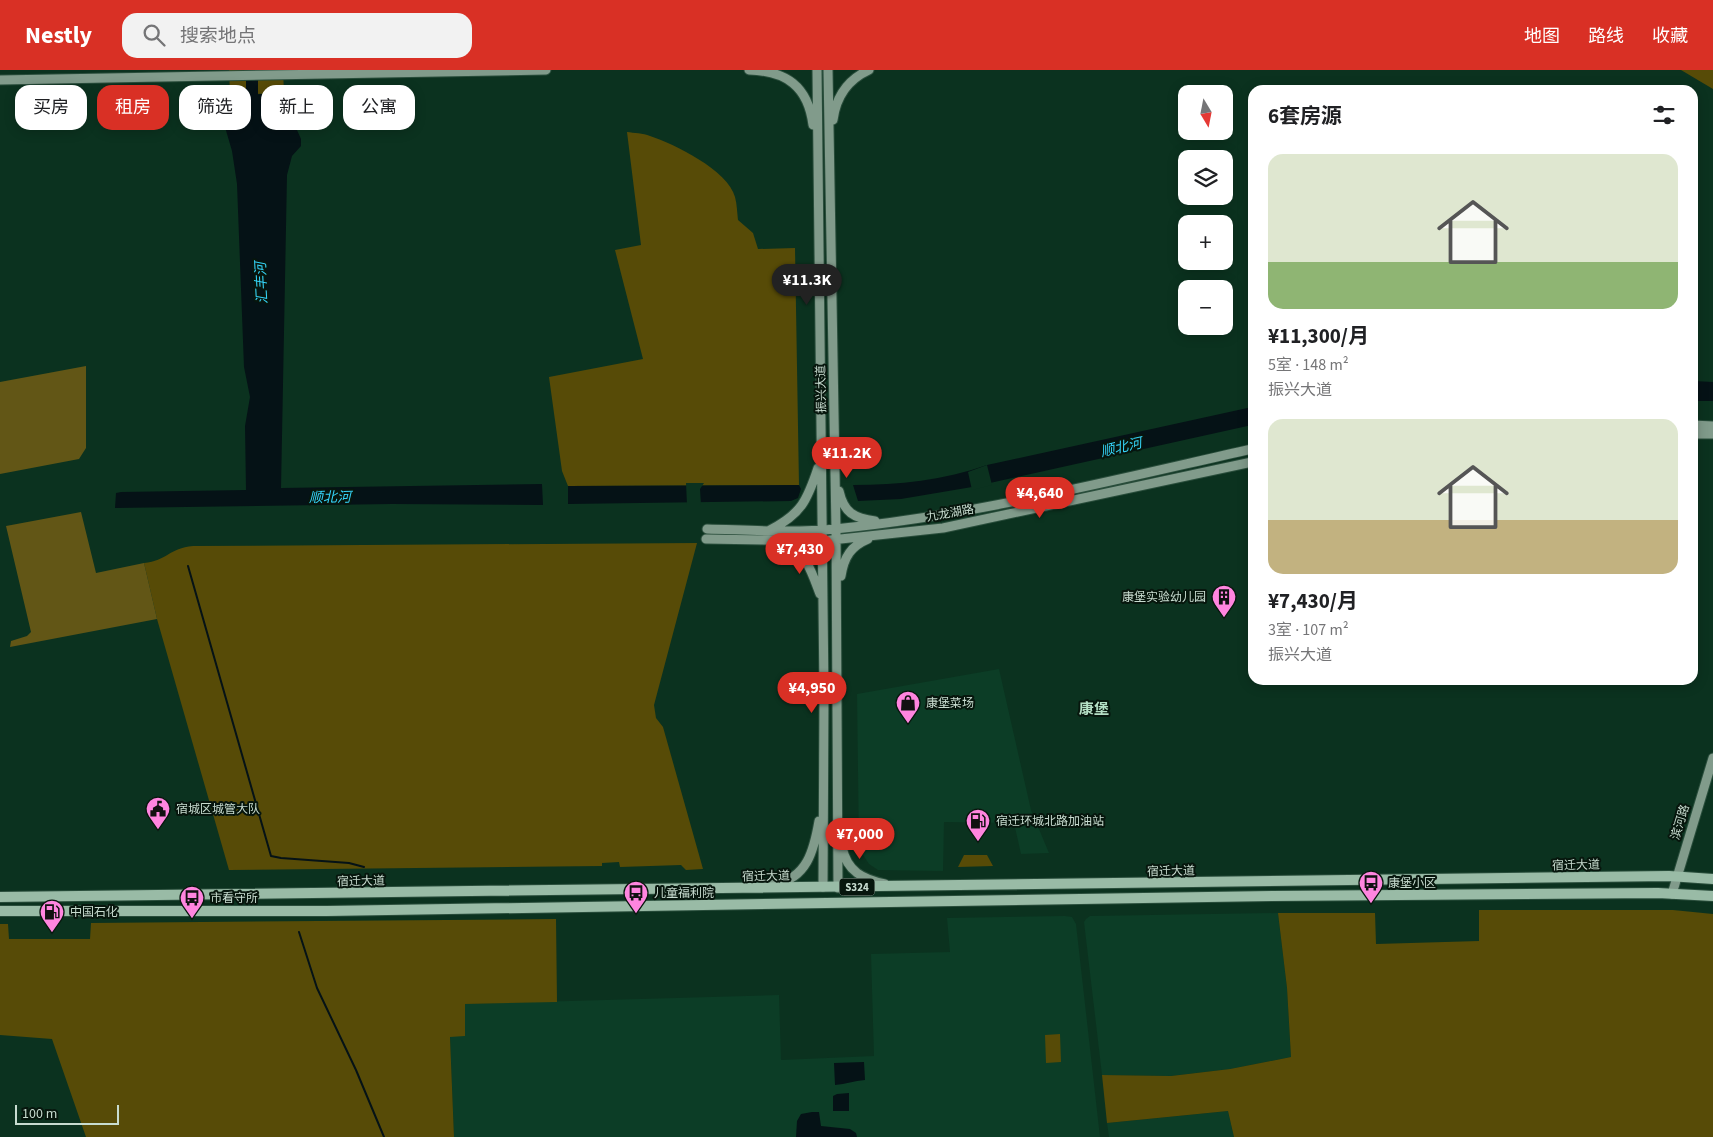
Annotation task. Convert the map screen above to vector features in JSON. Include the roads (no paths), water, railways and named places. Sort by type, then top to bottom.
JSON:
[{"type":"main road","points":[[0,80],[546,70]]},
{"type":"main road","points":[[749,70],[762,70],[789,78],[798,88],[806,101],[812,118],[818,160]]},
{"type":"main road","name":"振兴大道","points":[[817,70],[824,796],[823,887]]},
{"type":"main road","name":"振兴大道","points":[[828,70],[837,598],[838,888]]},
{"type":"main road","points":[[829,160],[837,102],[848,84],[869,70]]},
{"type":"main road","points":[[1698,426],[1713,426]]},
{"type":"main road","points":[[1698,434],[1713,434]]},
{"type":"main road","name":"九龙湖路","points":[[1248,450],[982,509],[836,529],[706,534],[822,541],[943,528],[1248,463]]},
{"type":"main road","points":[[768,531],[787,521],[803,505],[809,496],[821,461]]},
{"type":"main road","points":[[835,471],[841,500],[848,512],[865,520],[886,522]]},
{"type":"main road","points":[[837,598],[846,555],[860,542],[876,536]]},
{"type":"main road","points":[[783,540],[800,552],[806,560],[822,602]]},
{"type":"main road","name":"滨河路","points":[[1672,894],[1713,758]]},
{"type":"main road","points":[[745,888],[785,883],[807,864],[813,851],[824,796]]},
{"type":"main road","points":[[838,800],[842,847],[844,856],[851,869],[866,879],[885,884],[918,887]]},
{"type":"main road","name":"宿迁大道","points":[[0,897],[1676,877],[1713,880]]},
{"type":"main road","name":"S324","points":[[0,911],[327,911],[1272,896],[1672,894],[1713,896]]},
{"type":"water","name":"顺北河","points":[[261,94],[261,130],[297,130],[301,139],[301,146],[292,156],[287,175],[281,488],[542,484],[543,505],[392,504],[115,508],[116,493],[121,492],[246,490],[245,426],[250,397],[244,367],[237,184],[232,151],[226,130],[251,130],[251,95]]},
{"type":"water","points":[[1698,381],[1713,382],[1713,401],[1698,401]]},
{"type":"water","name":"顺北河","points":[[1248,408],[1248,426],[972,487],[901,499],[858,501],[853,485],[904,483],[938,478],[987,465]]},
{"type":"water","points":[[799,485],[801,489],[798,498],[791,501],[568,504],[568,486]]},
{"type":"water","points":[[864,1062],[865,1080],[835,1085],[834,1063]]},
{"type":"water","points":[[849,1093],[849,1111],[833,1111],[833,1096]]},
{"type":"water","points":[[819,1112],[821,1126],[850,1129],[856,1133],[857,1137],[796,1137],[797,1121],[801,1114]]},
{"type":"waterway","name":"汇丰河","points":[[252,70],[252,109]]},
{"type":"waterway","points":[[188,566],[271,856],[349,863],[364,867]]},
{"type":"waterway","points":[[299,932],[317,988],[356,1070],[384,1137]]},
{"type":"place","name":"康堡实验幼儿园","points":[[1224,618]]},
{"type":"place","name":"康堡菜场","points":[[908,724]]},
{"type":"place","name":"宿城区城管大队","points":[[158,830]]},
{"type":"place","name":"宿迁环城北路加油站","points":[[978,842]]},
{"type":"place","name":"康堡小区","points":[[1371,904]]},
{"type":"place","name":"儿童福利院","points":[[636,914]]},
{"type":"place","name":"市看守所","points":[[192,919]]},
{"type":"place","name":"中国石化","points":[[52,933]]},
{"type":"district","name":"康堡","points":[[1094,709]]}]
